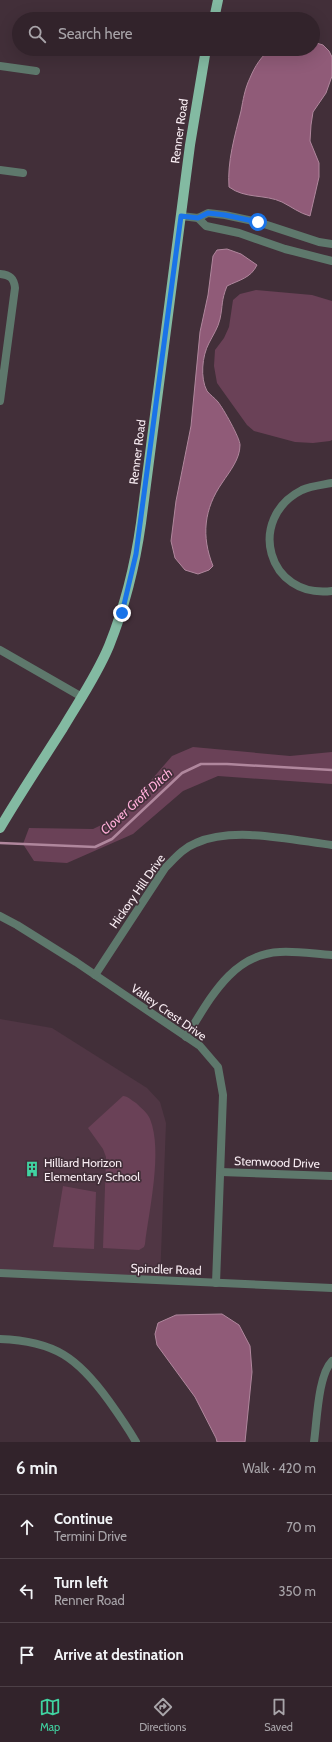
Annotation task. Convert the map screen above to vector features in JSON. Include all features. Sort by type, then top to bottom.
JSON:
[{"type":"main road","points":[[215,12],[218,0]]},
{"type":"main road","name":"Renner Road","points":[[0,828],[96,672],[115,630],[126,597],[136,554],[196,106],[205,56]]},
{"type":"street","points":[[0,66],[36,71]]},
{"type":"street","points":[[0,170],[23,173]]},
{"type":"street","points":[[181,216],[198,218],[208,213],[225,215],[258,222],[319,242],[332,244]]},
{"type":"street","points":[[198,218],[206,226],[239,233],[285,249],[332,261]]},
{"type":"street","points":[[0,274],[7,275],[13,279],[15,288],[1,379],[0,401]]},
{"type":"street","points":[[332,483],[303,490],[292,496],[282,506],[274,519],[270,532],[270,546],[278,569],[291,583],[305,590],[321,593],[332,591]]},
{"type":"street","points":[[0,650],[82,697]]},
{"type":"street","name":"Hickory Hill Drive","points":[[95,976],[165,868],[179,853],[196,843],[229,835],[247,835],[332,845]]},
{"type":"street","name":"Valley Crest Drive","points":[[0,916],[17,924],[200,1046],[218,1067],[223,1095],[216,1283]]},
{"type":"street","points":[[186,1037],[222,982],[238,966],[263,955],[278,952],[332,956]]},
{"type":"street","name":"Stemwood Drive","points":[[221,1172],[332,1176]]},
{"type":"street","name":"Spindler Road","points":[[0,1273],[332,1288]]},
{"type":"street","points":[[0,1339],[18,1340],[40,1344],[59,1352],[77,1364],[93,1378],[127,1425],[136,1442]]},
{"type":"street","points":[[314,1442],[323,1378],[326,1366],[332,1361]]},
{"type":"shaded area","points":[[320,44],[329,51],[332,57],[332,76],[326,93],[313,112],[311,125],[310,141],[319,163],[319,177],[310,216],[282,202],[269,198],[248,195],[235,191],[229,187],[229,168],[232,149],[244,94],[256,66],[264,56],[320,56]]},
{"type":"shaded area","points":[[227,249],[241,254],[257,265],[248,276],[227,286],[219,322],[203,360],[203,380],[207,391],[224,410],[239,441],[240,450],[231,469],[216,493],[208,513],[206,523],[207,544],[213,566],[209,570],[198,574],[185,570],[175,558],[171,541],[176,501],[191,426],[200,332],[208,295],[213,256],[217,250]]},
{"type":"shaded area","points":[[256,290],[312,295],[332,301],[332,440],[330,441],[313,443],[295,442],[254,431],[247,425],[217,383],[214,366],[215,350],[224,338],[229,327],[233,300],[240,294]]},
{"type":"shaded area","points":[[193,747],[290,756],[332,752],[332,784],[218,776],[183,791],[133,834],[67,863],[34,861],[23,844],[29,828],[93,829],[120,816],[172,756]]},
{"type":"shaded area","points":[[0,1019],[52,1028],[147,1088],[160,1102],[166,1123],[160,1281],[0,1273]]},
{"type":"shaded area","points":[[123,1096],[128,1097],[146,1112],[154,1132],[155,1164],[152,1198],[145,1244],[144,1247],[139,1250],[103,1248],[106,1157],[103,1149],[88,1128]]},
{"type":"shaded area","points":[[63,1186],[96,1192],[94,1249],[53,1247]]},
{"type":"shaded area","points":[[222,1314],[239,1325],[250,1346],[252,1372],[245,1442],[217,1442],[195,1397],[157,1345],[155,1334],[158,1323],[176,1315]]},
{"type":"waterway","name":"Clover Groff Ditch","points":[[0,843],[95,847],[112,839],[182,773],[201,764],[332,770]]},
{"type":"place","name":"Hilliard Horizon Elementary School","points":[[32,1169]]},
{"type":"route","points":[[122,613],[136,554],[181,216],[198,218],[208,213],[258,222]]}]
